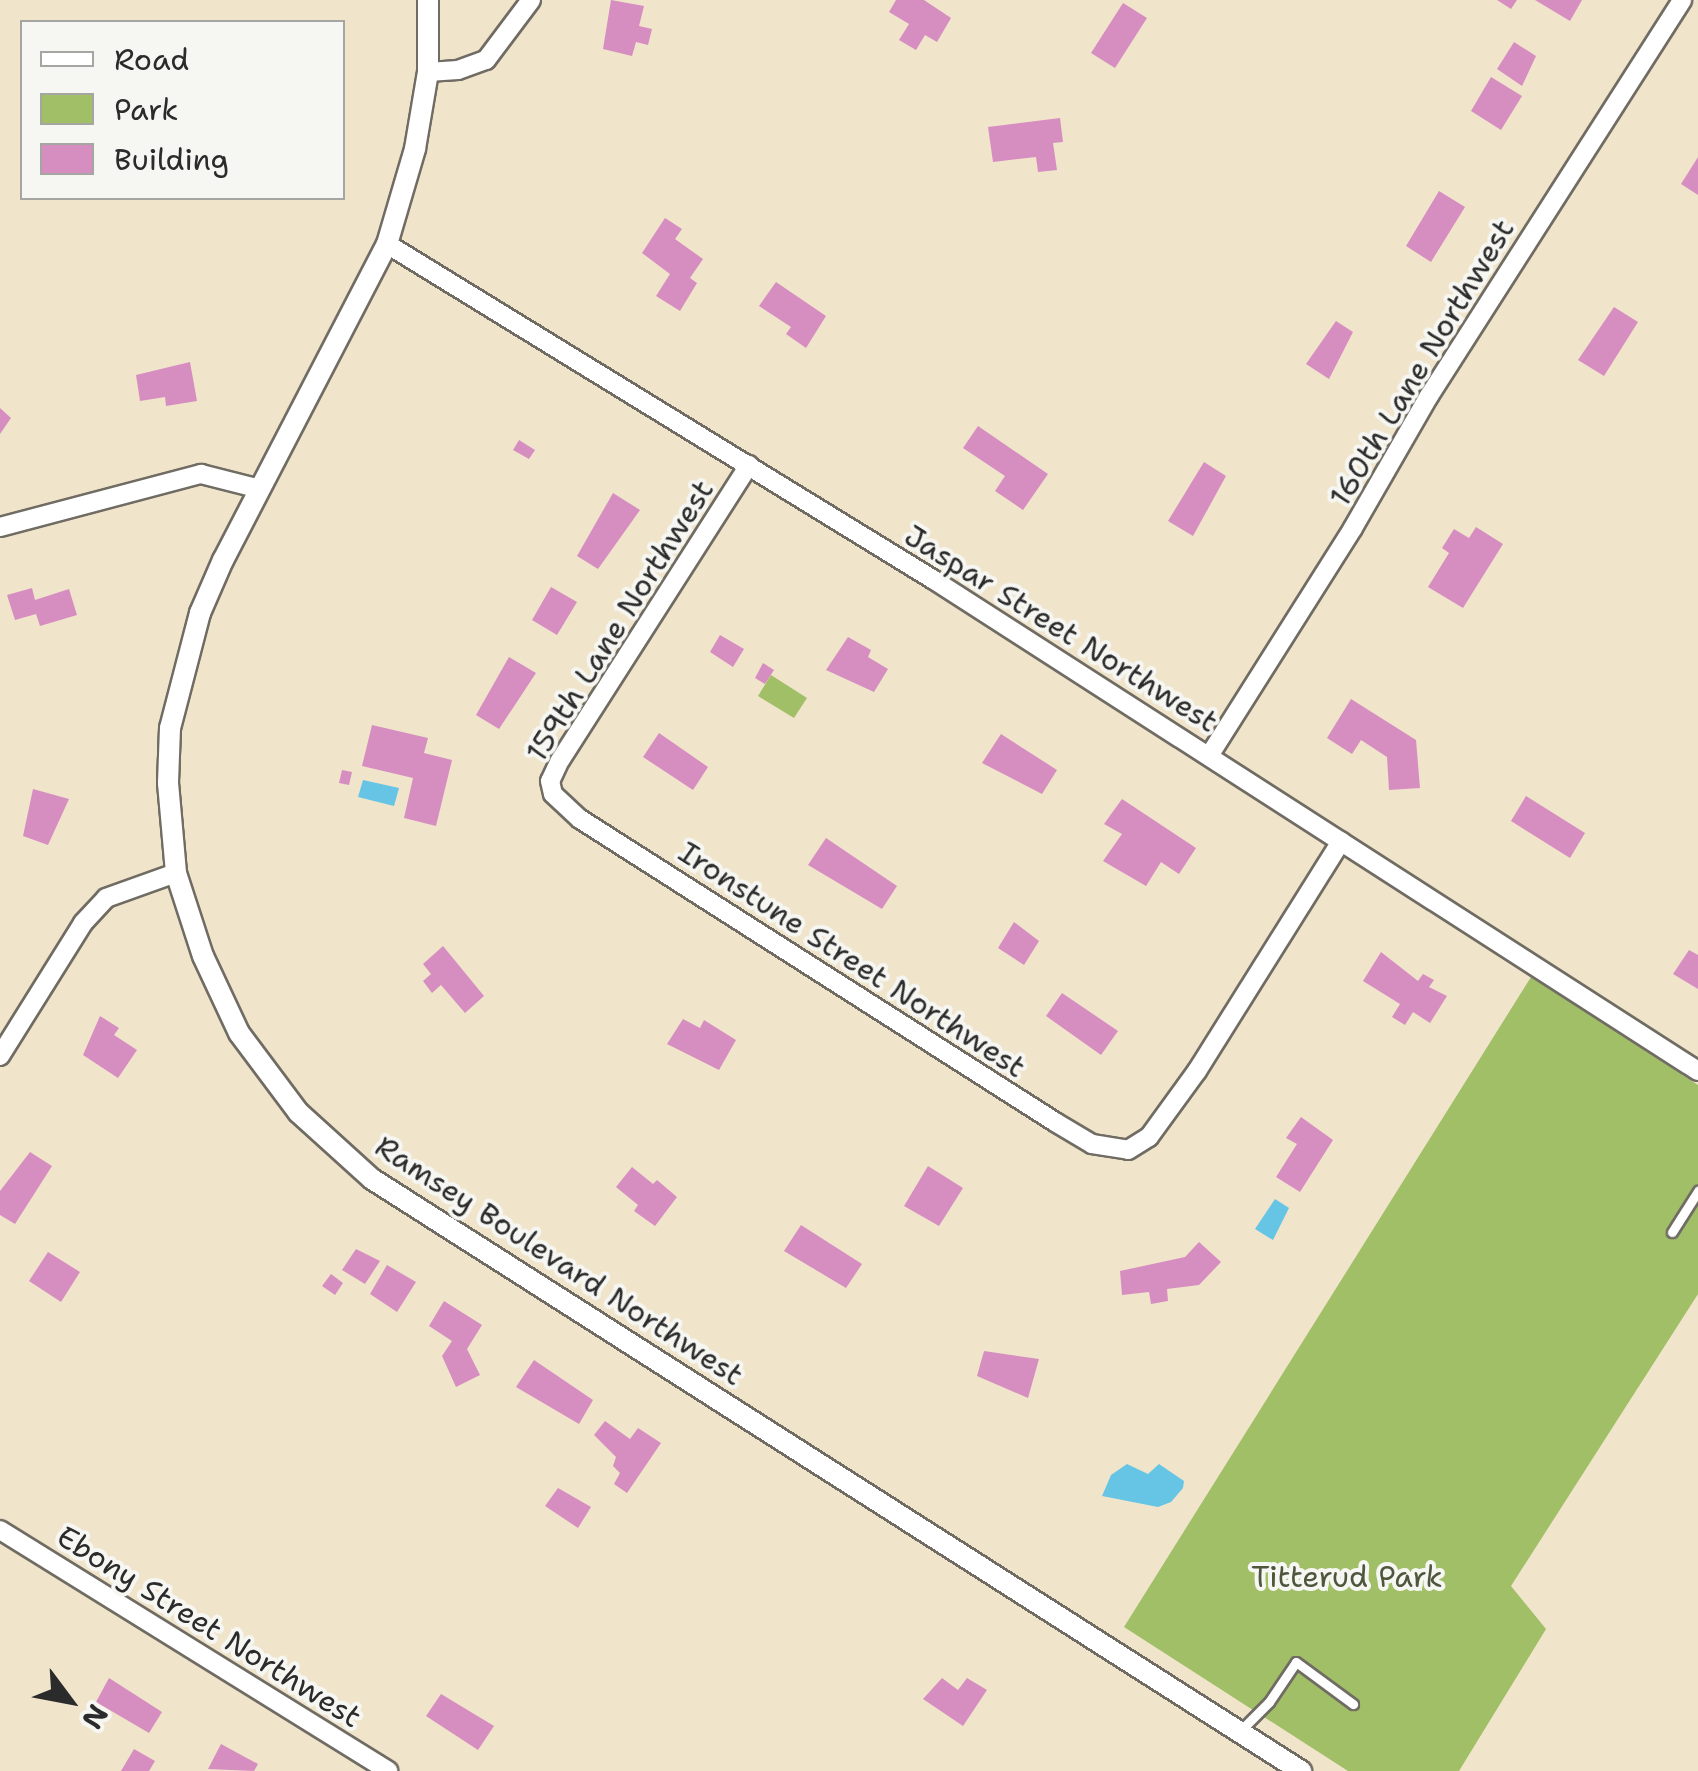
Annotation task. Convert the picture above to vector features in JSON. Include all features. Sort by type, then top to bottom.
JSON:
[{"type":"street","name":"Ramsey Boulevard Northwest","points":[[428,0],[428,72],[416,150],[387,244],[208,596],[181,675],[170,728],[168,783],[176,873],[203,956],[239,1033],[298,1112],[372,1179],[1301,1771]]},
{"type":"street","points":[[428,72],[458,70],[486,60],[531,0]]},
{"type":"street","name":"160th Lane Northwest","points":[[1209,756],[1353,528],[1430,396],[1682,0]]},
{"type":"street","name":"Jaspar Street Northwest","points":[[387,244],[749,465],[1698,1070]]},
{"type":"street","name":"159th Lane Northwest","points":[[562,806],[550,781],[560,760],[749,465]]},
{"type":"street","points":[[0,527],[201,474],[260,488]]},
{"type":"street","name":"Ironstune Street Northwest","points":[[562,806],[1054,1122],[1092,1144],[1128,1150],[1149,1138],[1197,1070],[1341,841]]},
{"type":"street","points":[[0,1056],[83,923],[106,898],[176,873]]},
{"type":"street","name":"Ebony Street Northwest","points":[[0,1530],[388,1771]]},
{"type":"lane","points":[[1672,1232],[1698,1191]]},
{"type":"lane","points":[[1240,1732],[1269,1702],[1296,1662],[1353,1704]]},
{"type":"green space","points":[[771,675],[807,698],[794,718],[758,696]]},
{"type":"green space","name":"Titterud Park","points":[[1531,977],[1698,1085],[1698,1294],[1511,1586],[1546,1629],[1459,1771],[1348,1771],[1124,1627]]},
{"type":"water","points":[[363,780],[399,788],[394,806],[358,797]]},
{"type":"water","points":[[1275,1199],[1289,1208],[1273,1240],[1255,1229]]},
{"type":"water","points":[[1127,1464],[1148,1474],[1159,1464],[1184,1481],[1183,1488],[1171,1502],[1158,1507],[1102,1496],[1111,1475]]},
{"type":"building","points":[[611,0],[644,6],[639,26],[652,29],[648,45],[636,42],[632,56],[603,49]]},
{"type":"building","points":[[896,0],[924,0],[951,18],[937,42],[925,35],[916,50],[899,40],[909,24],[889,12]]},
{"type":"building","points":[[1497,0],[1517,0],[1511,9]]},
{"type":"building","points":[[1535,0],[1582,0],[1570,21]]},
{"type":"building","points":[[1123,3],[1147,18],[1115,68],[1091,53]]},
{"type":"building","points":[[1514,42],[1536,56],[1522,86],[1497,69]]},
{"type":"building","points":[[1491,77],[1522,96],[1501,130],[1471,111]]},
{"type":"building","points":[[1060,118],[1063,142],[1053,143],[1057,170],[1038,172],[1036,157],[993,162],[988,127]]},
{"type":"building","points":[[1698,157],[1698,195],[1681,184]]},
{"type":"building","points":[[1439,191],[1465,207],[1431,262],[1406,246]]},
{"type":"building","points":[[665,218],[682,229],[675,239],[703,259],[690,278],[697,283],[680,311],[656,296],[670,274],[642,253]]},
{"type":"building","points":[[776,282],[826,316],[806,348],[786,334],[791,327],[759,306]]},
{"type":"building","points":[[1614,307],[1638,322],[1604,376],[1578,360]]},
{"type":"building","points":[[1336,321],[1353,332],[1329,379],[1306,364]]},
{"type":"building","points":[[190,362],[197,401],[166,406],[165,397],[140,401],[136,375]]},
{"type":"building","points":[[0,408],[11,418],[0,434]]},
{"type":"building","points":[[978,426],[1048,474],[1023,510],[995,491],[1005,476],[963,448]]},
{"type":"building","points":[[519,440],[535,450],[529,459],[513,450]]},
{"type":"building","points":[[1204,462],[1226,476],[1193,536],[1168,521]]},
{"type":"building","points":[[613,493],[640,510],[598,569],[577,556]]},
{"type":"building","points":[[1476,527],[1503,544],[1463,608],[1428,587],[1449,553],[1442,548],[1454,529],[1469,538]]},
{"type":"building","points":[[551,587],[577,602],[557,635],[532,620]]},
{"type":"building","points":[[32,588],[35,600],[69,589],[77,615],[40,626],[36,614],[15,620],[7,595]]},
{"type":"building","points":[[720,635],[744,649],[733,667],[710,652]]},
{"type":"building","points":[[848,637],[871,650],[868,657],[888,669],[874,692],[826,670]]},
{"type":"building","points":[[509,657],[536,673],[499,729],[476,715]]},
{"type":"building","points":[[763,663],[774,670],[765,684],[755,678]]},
{"type":"building","points":[[1351,699],[1416,740],[1420,788],[1389,790],[1387,757],[1361,740],[1352,754],[1327,738]]},
{"type":"building","points":[[372,725],[428,738],[424,753],[452,760],[436,826],[404,818],[413,778],[362,766]]},
{"type":"building","points":[[659,733],[708,767],[693,790],[643,757]]},
{"type":"building","points":[[1001,734],[1057,770],[1042,794],[982,763]]},
{"type":"building","points":[[342,770],[352,772],[349,785],[339,783]]},
{"type":"building","points":[[33,789],[69,799],[48,845],[23,836]]},
{"type":"building","points":[[1526,796],[1585,833],[1570,858],[1511,821]]},
{"type":"building","points":[[1122,799],[1196,848],[1179,874],[1161,862],[1146,886],[1103,861],[1122,834],[1104,824]]},
{"type":"building","points":[[826,838],[897,886],[882,909],[808,865]]},
{"type":"building","points":[[1014,922],[1039,941],[1024,965],[998,948]]},
{"type":"building","points":[[443,946],[484,996],[465,1013],[441,985],[432,993],[423,981],[431,974],[423,964]]},
{"type":"building","points":[[1689,950],[1698,955],[1698,989],[1673,974]]},
{"type":"building","points":[[1381,952],[1418,981],[1423,974],[1434,980],[1429,987],[1447,996],[1430,1023],[1413,1012],[1405,1025],[1392,1017],[1400,1004],[1363,981]]},
{"type":"building","points":[[1062,993],[1118,1031],[1101,1055],[1046,1016]]},
{"type":"building","points":[[100,1016],[119,1028],[114,1035],[137,1050],[118,1078],[83,1055]]},
{"type":"building","points":[[683,1019],[700,1028],[704,1020],[736,1040],[719,1070],[667,1044]]},
{"type":"building","points":[[1301,1117],[1333,1140],[1300,1192],[1276,1177],[1297,1144],[1286,1138]]},
{"type":"building","points":[[30,1152],[52,1166],[15,1224],[0,1215],[0,1191]]},
{"type":"building","points":[[928,1166],[963,1188],[939,1226],[904,1206]]},
{"type":"building","points":[[632,1167],[653,1184],[657,1180],[677,1197],[655,1226],[634,1211],[638,1205],[616,1187]]},
{"type":"building","points":[[801,1225],[862,1264],[846,1288],[784,1251]]},
{"type":"building","points":[[1199,1242],[1221,1262],[1199,1285],[1167,1289],[1168,1301],[1151,1304],[1149,1292],[1122,1295],[1120,1271],[1185,1257]]},
{"type":"building","points":[[356,1249],[380,1261],[365,1284],[342,1270]]},
{"type":"building","points":[[48,1252],[80,1272],[61,1302],[29,1281]]},
{"type":"building","points":[[387,1265],[416,1282],[397,1312],[370,1294]]},
{"type":"building","points":[[331,1274],[343,1283],[335,1295],[322,1286]]},
{"type":"building","points":[[444,1301],[482,1325],[467,1349],[480,1375],[456,1387],[442,1356],[452,1341],[429,1326]]},
{"type":"building","points":[[984,1351],[1039,1359],[1028,1398],[977,1376]]},
{"type":"building","points":[[534,1360],[593,1400],[579,1424],[516,1387]]},
{"type":"building","points":[[605,1421],[630,1439],[638,1428],[661,1443],[627,1493],[614,1484],[620,1473],[613,1466],[616,1457],[594,1435]]},
{"type":"building","points":[[558,1488],[591,1507],[578,1528],[545,1506]]},
{"type":"building","points":[[109,1678],[162,1712],[149,1733],[96,1702]]},
{"type":"building","points":[[942,1678],[958,1690],[967,1678],[987,1690],[963,1726],[923,1699]]},
{"type":"building","points":[[441,1694],[494,1726],[478,1750],[426,1716]]},
{"type":"building","points":[[221,1744],[258,1764],[254,1771],[208,1769]]},
{"type":"building","points":[[134,1749],[155,1761],[149,1771],[121,1771]]}]
